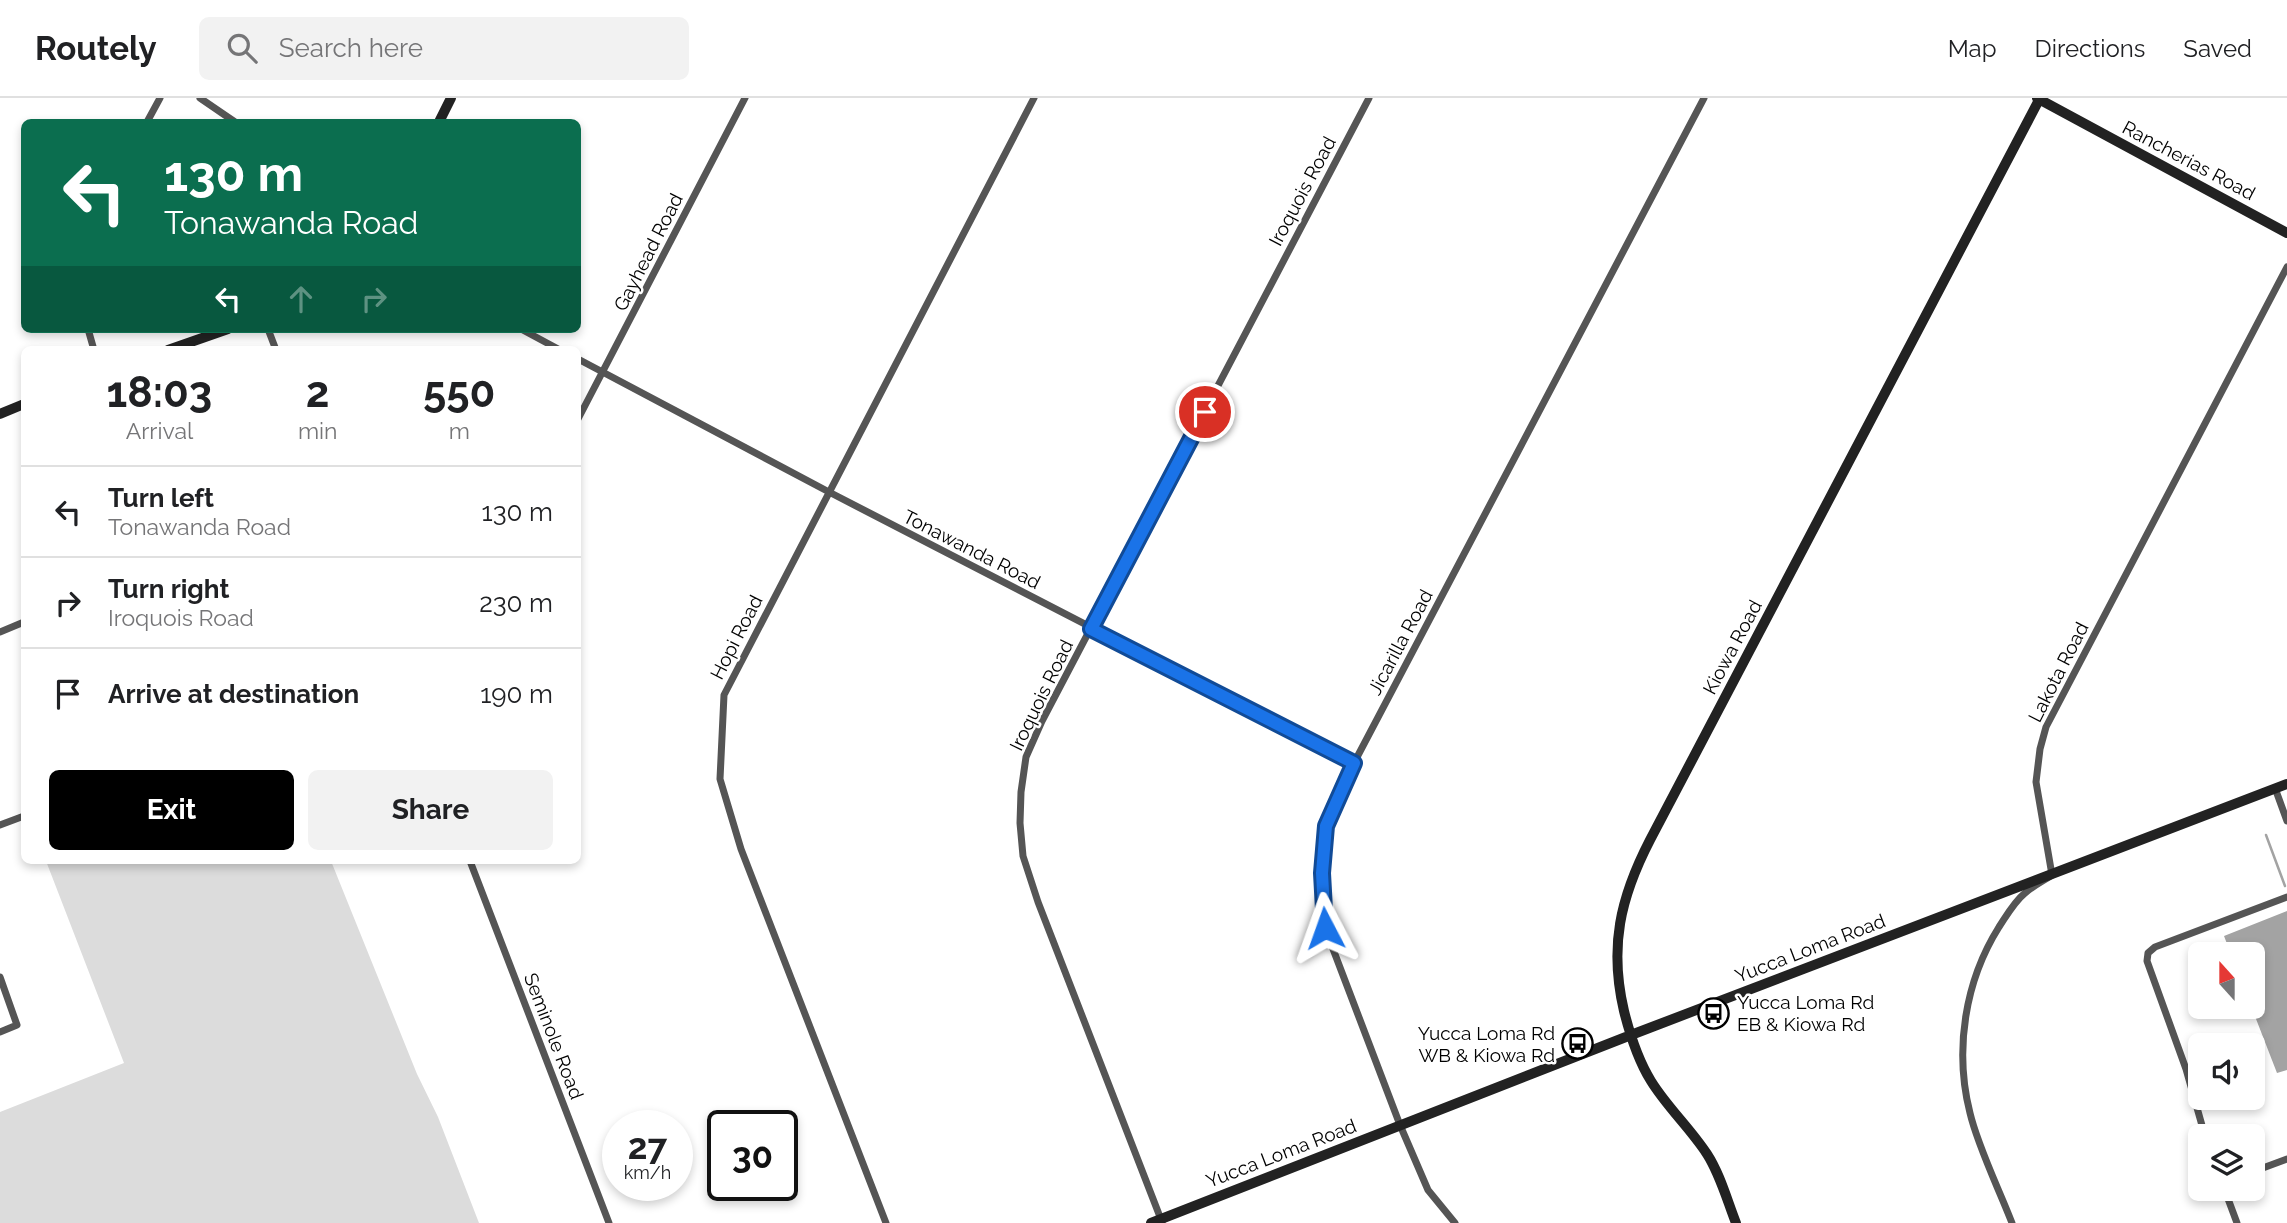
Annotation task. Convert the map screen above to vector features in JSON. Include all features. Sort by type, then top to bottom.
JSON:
[{"type":"street","points":[[149,119],[160,98]]},
{"type":"street","points":[[200,98],[231,119]]},
{"type":"street","points":[[441,119],[452,98]]},
{"type":"street","name":"Gayhead Road","points":[[581,413],[745,98]]},
{"type":"street","name":"Hopi Road","points":[[886,1223],[741,849],[720,779],[724,695],[1034,98]]},
{"type":"street","name":"Iroquois Road","points":[[1158,1222],[1038,902],[1024,856],[1020,823],[1026,757],[1369,98]]},
{"type":"street","name":"Jicarilla Road","points":[[1455,1223],[1428,1190],[1400,1125],[1325,928],[1322,873],[1326,826],[1354,763],[1704,98]]},
{"type":"street","name":"Rancherias Road","points":[[2038,98],[2287,233]]},
{"type":"street","name":"Kiowa Road","points":[[1736,1223],[1708,1156],[1650,1079],[1631,1035],[1619,984],[1616,951],[1626,896],[1635,868],[2038,98]]},
{"type":"street","name":"Lakota Road","points":[[2052,875],[2036,782],[2046,727],[2287,267]]},
{"type":"street","points":[[179,346],[217,333]]},
{"type":"street","points":[[528,333],[553,346]]},
{"type":"street","name":"Tonawanda Road","points":[[581,361],[1091,629],[1354,763]]},
{"type":"street","points":[[0,414],[21,405]]},
{"type":"street","points":[[0,632],[21,623]]},
{"type":"street","name":"Yucca Loma Road","points":[[1158,1222],[1631,1035],[2287,784]]},
{"type":"street","points":[[2275,788],[2287,821]]},
{"type":"street","points":[[0,825],[21,817]]},
{"type":"street","name":"Seminole Road","points":[[471,864],[609,1223]]},
{"type":"street","points":[[2012,1223],[1970,1114],[1963,1075],[1964,1033],[1968,1000],[1978,966],[1992,938],[2014,903],[2052,875]]},
{"type":"street","points":[[2202,1124],[2186,1069],[2147,961],[2148,953],[2155,947],[2287,897]]},
{"type":"street","points":[[0,977],[17,1026],[0,1032]]},
{"type":"street","points":[[2265,1167],[2287,1159]]},
{"type":"street","points":[[2229,1201],[2237,1223]]},
{"type":"shaded area","points":[[47,864],[332,864],[417,1074],[438,1117],[479,1223],[0,1223],[0,1112],[124,1063]]},
{"type":"shaded area","points":[[2287,911],[2287,1070],[2277,1073],[2265,1042],[2265,1033],[2261,1033],[2256,1019],[2265,1019],[2265,942],[2226,942],[2224,936]]},
{"type":"waterway","points":[[2266,835],[2285,886]]},
{"type":"place","name":"Yucca Loma Rd EB & Kiowa Rd","points":[[1714,1013]]},
{"type":"place","name":"Yucca Loma Rd WB & Kiowa Rd","points":[[1578,1044]]},
{"type":"route","points":[[1205,412],[1091,629],[1354,763],[1326,826],[1322,873],[1325,928]]}]
